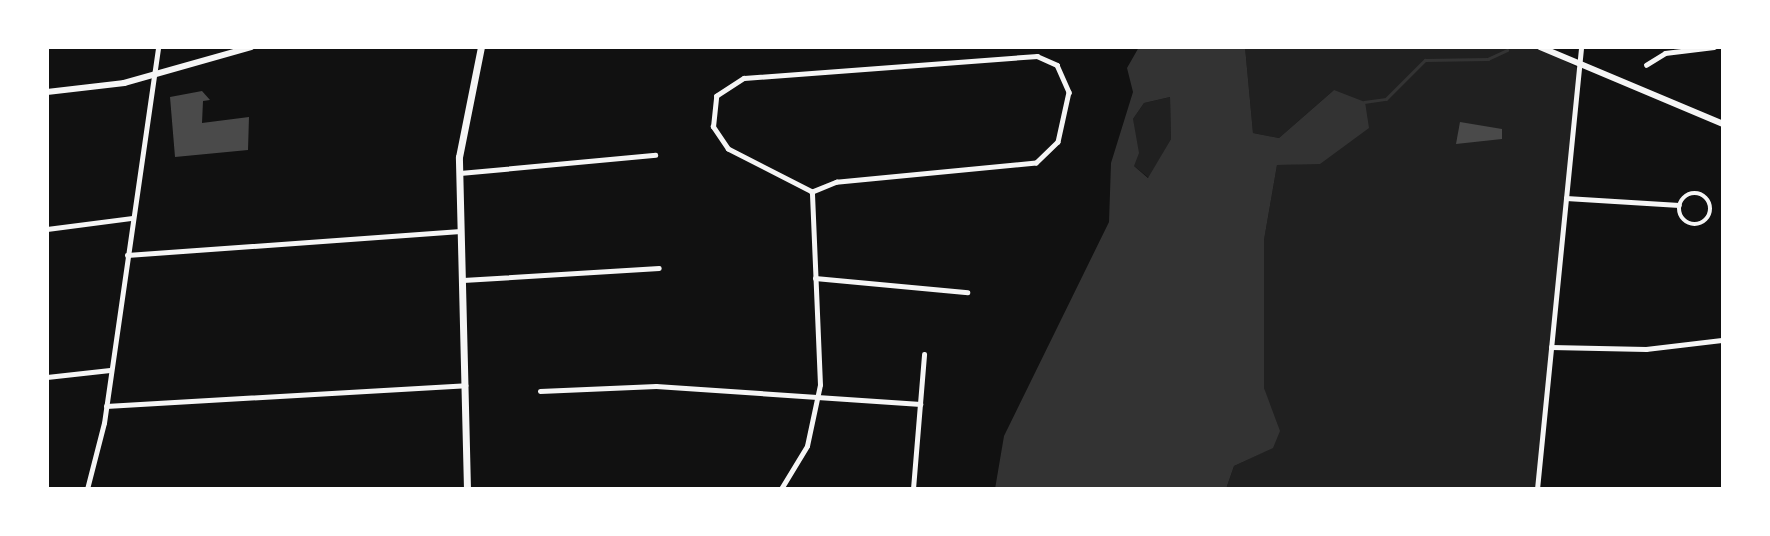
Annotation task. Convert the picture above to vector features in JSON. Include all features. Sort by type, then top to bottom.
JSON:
[{"type":"main road","points":[[47,92],[154,73],[251,47]]},
{"type":"main road","points":[[467,489],[459,173],[481,47]]},
{"type":"main road","points":[[1540,47],[1723,124]]},
{"type":"street","points":[[87,489],[106,406],[158,47]]},
{"type":"street","points":[[1537,489],[1581,47]]},
{"type":"street","points":[[1646,65],[1665,53],[1714,47]]},
{"type":"street","points":[[1037,56],[1065,73],[1066,118],[1045,159],[837,182],[811,192],[719,140],[711,115],[723,87],[744,78],[1037,56]]},
{"type":"street","points":[[459,173],[655,155]]},
{"type":"street","points":[[781,489],[807,446],[818,398],[811,192]]},
{"type":"street","points":[[1566,198],[1679,205],[1700,195],[1710,211],[1702,224],[1691,225],[1680,215],[1679,205]]},
{"type":"street","points":[[47,229],[132,218]]},
{"type":"street","points":[[126,255],[461,231]]},
{"type":"street","points":[[463,280],[659,268]]},
{"type":"street","points":[[815,278],[967,292]]},
{"type":"street","points":[[1551,347],[1646,349],[1723,340]]},
{"type":"street","points":[[913,489],[924,354]]},
{"type":"street","points":[[47,377],[110,370]]},
{"type":"street","points":[[106,406],[466,385]]},
{"type":"street","points":[[540,391],[656,386],[920,404]]},
{"type":"shaded area","points":[[1139,47],[1245,47],[1253,133],[1279,138],[1334,90],[1365,102],[1369,128],[1320,164],[1277,165],[1264,240],[1264,388],[1280,431],[1273,448],[1234,466],[1226,489],[995,489],[1004,436],[1109,222],[1111,163],[1133,92],[1127,68]],"holes":[[[1170,97],[1171,139],[1148,178],[1134,166],[1139,153],[1133,119],[1144,103]]]},
{"type":"shaded area","points":[[1245,47],[1541,47],[1579,69],[1536,489],[1226,489],[1234,466],[1272,448],[1264,388],[1264,240],[1277,165],[1320,163],[1334,90],[1279,138],[1253,133]]},
{"type":"shaded area","points":[[1170,97],[1171,139],[1149,178],[1134,166],[1133,119],[1144,103]]},
{"type":"building","points":[[202,91],[210,100],[203,101],[202,123],[249,117],[248,150],[175,157],[170,97]]},
{"type":"building","points":[[1460,122],[1502,129],[1502,139],[1456,144]]},
{"type":"waterway","points":[[1364,102],[1386,99],[1425,60],[1488,59],[1507,50]]}]
